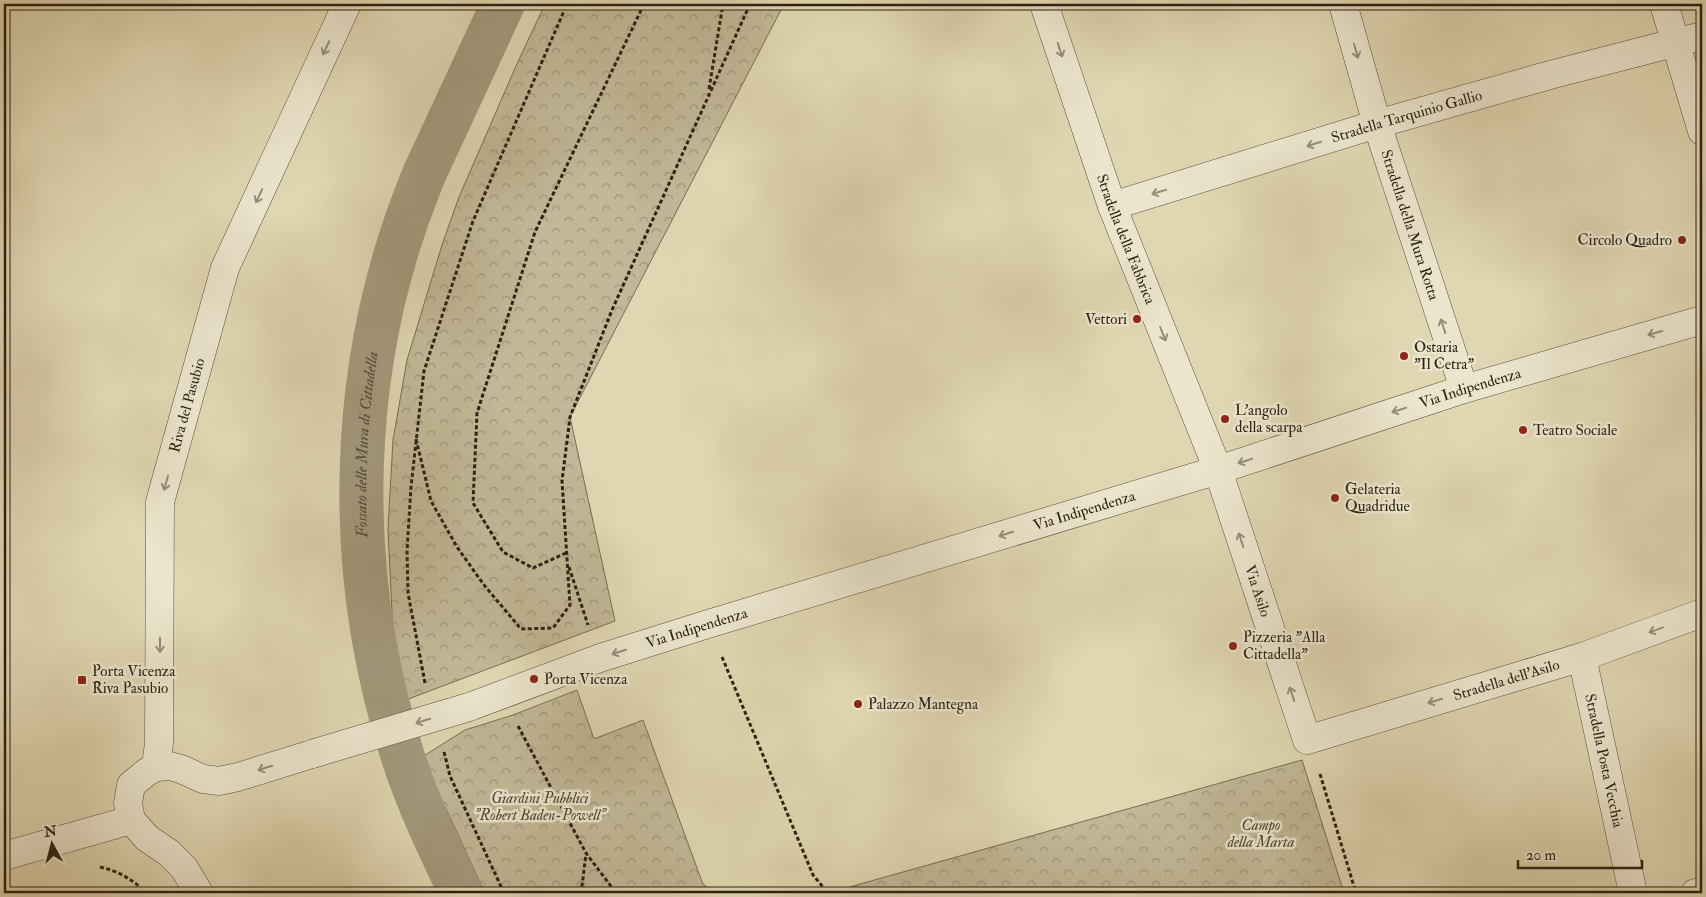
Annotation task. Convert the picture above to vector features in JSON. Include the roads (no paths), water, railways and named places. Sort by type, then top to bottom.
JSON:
[{"type":"street","name":"Riva del Pasubio","points":[[156,767],[159,725],[160,502],[226,268],[346,4]]},
{"type":"street","name":"Stradella della Fabbrica","points":[[1044,4],[1112,206],[1218,470]]},
{"type":"street","name":"Stradella della Mura Rotta","points":[[1343,4],[1377,124],[1464,389]]},
{"type":"street","points":[[1664,4],[1674,43],[1702,131]]},
{"type":"street","name":"Stradella Tarquinio Gallio","points":[[1112,206],[1377,124],[1550,75],[1702,36]]},
{"type":"street","name":"Via Indipendenza","points":[[156,767],[170,766],[203,778],[219,781],[238,777],[470,707],[600,658],[708,624],[1218,470],[1464,389],[1702,320]]},
{"type":"street","name":"Via Asilo","points":[[1218,470],[1312,739]]},
{"type":"street","name":"Stradella dell'Asilo","points":[[1312,739],[1582,657],[1702,613]]},
{"type":"street","name":"Stradella Posta Vecchia","points":[[1582,657],[1633,893]]},
{"type":"street","points":[[156,767],[131,784],[128,803],[131,820],[147,838],[169,853],[184,868],[199,893]]},
{"type":"street","points":[[4,856],[131,820]]},
{"type":"street","points":[[1695,893],[1702,892]]},
{"type":"waterway","name":"Fossato delle Mura di Cittadella","points":[[461,893],[416,794],[384,690],[370,618],[363,545],[362,472],[367,399],[378,327],[395,256],[425,172],[503,4]]},
{"type":"place","name":"Circolo Quadro","points":[[1682,240]]},
{"type":"place","name":"Vettori","points":[[1137,319]]},
{"type":"place","name":"Ostaria \"Il Cetra\"","points":[[1404,356]]},
{"type":"place","name":"L'angolo della scarpa","points":[[1225,419]]},
{"type":"place","name":"Teatro Sociale","points":[[1523,430]]},
{"type":"place","name":"Gelateria Quadridue","points":[[1335,498]]},
{"type":"place","name":"Pizzeria \"Alla Cittadella\"","points":[[1233,646]]},
{"type":"place","name":"Porta Vicenza","points":[[534,679]]},
{"type":"place","name":"Porta Vicenza Riva Pasubio","points":[[82,680]]},
{"type":"place","name":"Palazzo Mantegna","points":[[858,704]]},
{"type":"park label","name":"Giardini Pubblici \"Robert Baden-Powell\"","points":[[540,806]]},
{"type":"park label","name":"Campo della Marta","points":[[1261,834]]}]
